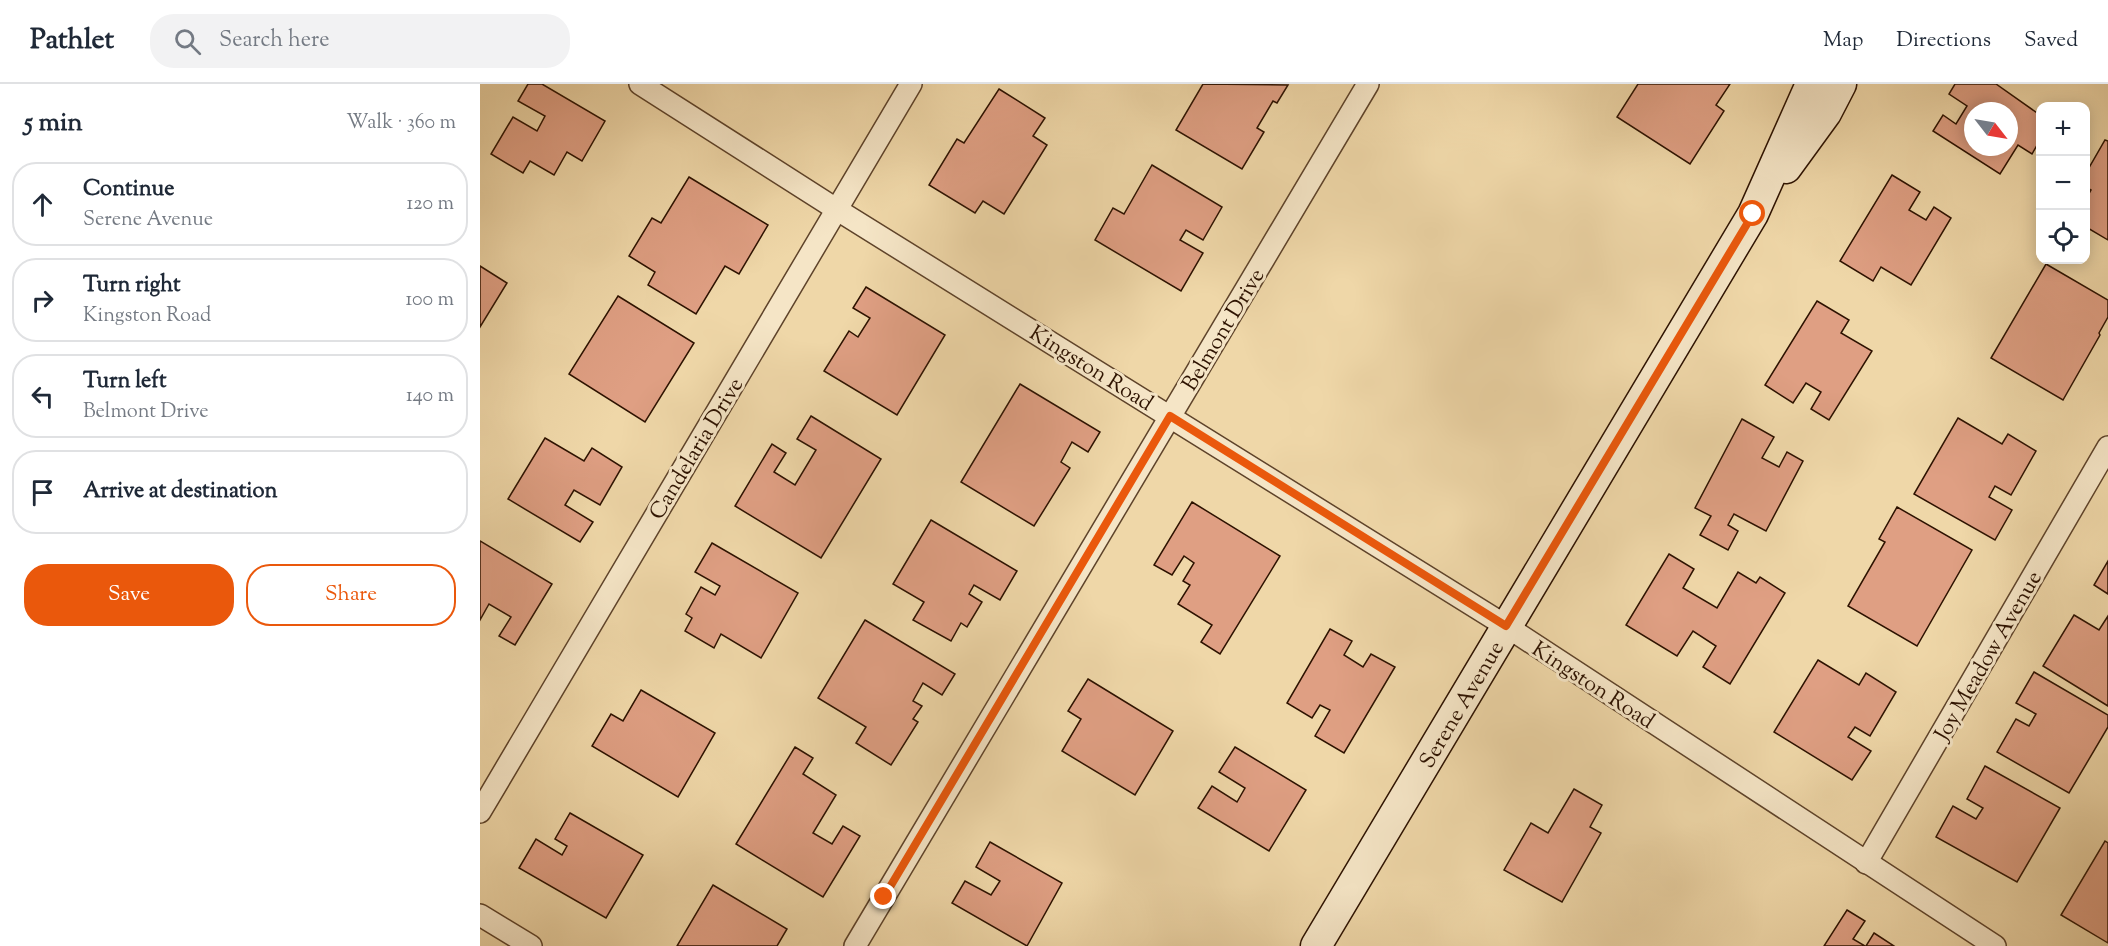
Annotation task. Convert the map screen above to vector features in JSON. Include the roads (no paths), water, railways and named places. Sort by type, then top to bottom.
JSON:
[{"type":"street","name":"Kingston Road","points":[[640,84],[1506,626],[1995,946]]},
{"type":"street","name":"Candelaria Drive","points":[[480,812],[912,84]]},
{"type":"street","name":"Belmont Drive","points":[[855,946],[1368,84]]},
{"type":"street","name":"Serene Avenue","points":[[1316,946],[1753,214],[1811,84]]},
{"type":"street","points":[[1753,214],[1826,113],[1841,84]]},
{"type":"street","name":"Joy Meadow Avenue","points":[[1866,863],[2108,447]]},
{"type":"street","points":[[480,915],[531,946]]}]
